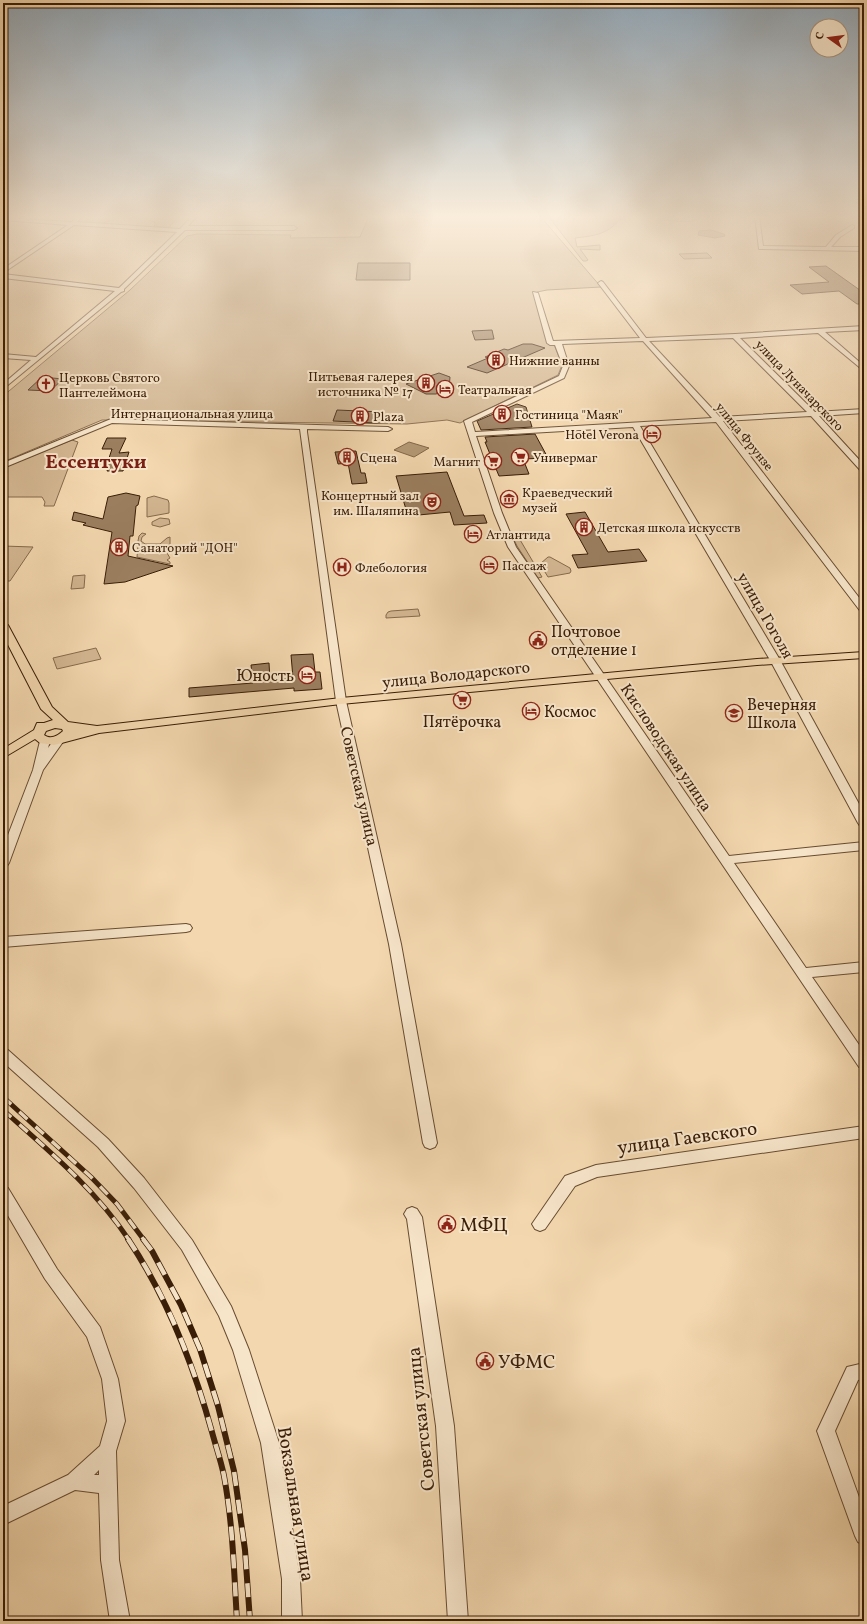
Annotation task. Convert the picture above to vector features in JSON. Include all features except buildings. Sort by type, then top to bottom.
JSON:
[{"type":"main road","points":[[3,625],[47,710],[68,727],[68,732],[60,739]]},
{"type":"main road","name":"улица Володарского","points":[[99,729],[341,701],[774,660],[864,655]]},
{"type":"main road","points":[[42,736],[47,710]]},
{"type":"main road","points":[[3,757],[42,736],[44,727],[53,724],[99,729]]},
{"type":"main road","points":[[42,736],[52,741],[99,729]]},
{"type":"main road","points":[[3,754],[42,736]]},
{"type":"street","points":[[3,387],[120,292]]},
{"type":"street","name":"улица Фрунзе","points":[[608,292],[644,339],[719,420],[864,610]]},
{"type":"street","points":[[535,293],[550,343],[735,336],[864,328]]},
{"type":"street","points":[[819,330],[864,369]]},
{"type":"street","name":"улица Луначарского","points":[[735,336],[864,469]]},
{"type":"street","points":[[558,343],[566,366],[562,377],[468,421],[472,434],[636,426],[864,412]]},
{"type":"street","points":[[3,356],[36,359]]},
{"type":"street","name":"Интернациональная улица","points":[[3,466],[111,422],[388,429]]},
{"type":"street","name":"Советская улица","points":[[304,426],[305,447],[341,701],[395,944],[430,1143]]},
{"type":"street","name":"улица Гоголя","points":[[636,426],[774,660],[864,823]]},
{"type":"street","name":"Кисловодская улица","points":[[472,434],[497,510],[512,547],[864,1063]]},
{"type":"street","points":[[3,863],[38,770],[42,736]]},
{"type":"street","points":[[38,770],[60,739]]},
{"type":"street","points":[[725,860],[864,846]]},
{"type":"street","points":[[3,942],[186,928]]},
{"type":"street","points":[[802,973],[864,967]]},
{"type":"street","name":"Вокзальная улица","points":[[3,1054],[103,1142],[138,1182],[187,1245],[225,1311],[241,1350],[270,1443],[291,1579],[292,1621]]},
{"type":"street","name":"улица Гаевского","points":[[540,1224],[570,1181],[596,1171],[864,1132]]},
{"type":"street","points":[[3,1193],[51,1274],[94,1333],[110,1379],[116,1421],[107,1451],[110,1560],[120,1621]]},
{"type":"street","name":"Советская улица","points":[[412,1214],[414,1217],[445,1426],[458,1621]]},
{"type":"street","points":[[864,1372],[853,1373],[826,1431],[864,1536]]},
{"type":"street","points":[[3,1516],[74,1481],[107,1451]]},
{"type":"street","points":[[74,1481],[107,1485]]},
{"type":"shaded area","points":[[128,292],[538,292],[548,329],[562,365],[558,375],[460,423],[447,420],[407,424],[102,420],[3,462],[3,396]]},
{"type":"shaded area","points":[[72,440],[78,442],[54,506],[44,506],[45,502],[42,497],[3,497],[3,468]]},
{"type":"shaded area","points":[[409,442],[429,448],[414,457],[394,450]]},
{"type":"shaded area","points":[[154,496],[168,500],[169,513],[147,517],[147,498]]},
{"type":"shaded area","points":[[160,518],[169,519],[170,524],[160,527],[152,525],[152,522]]},
{"type":"shaded area","points":[[142,533],[146,534],[142,537],[141,541],[145,544],[160,544],[170,537],[170,544],[166,547],[170,549],[167,553],[170,558],[167,560],[170,564],[137,557],[138,545],[140,545],[138,541],[139,536]]},
{"type":"shaded area","points":[[516,533],[542,577],[538,578],[517,546],[511,534]]},
{"type":"shaded area","points":[[3,546],[33,547],[10,581],[3,581]]},
{"type":"shaded area","points":[[548,557],[570,568],[570,573],[548,577],[540,564]]},
{"type":"shaded area","points":[[85,575],[84,588],[71,589],[73,576]]},
{"type":"shaded area","points":[[418,609],[420,616],[386,618],[388,612],[391,611]]},
{"type":"shaded area","points":[[96,648],[101,659],[57,669],[53,658]]},
{"type":"railway","points":[[3,1097],[91,1177],[117,1204],[144,1240]]},
{"type":"railway","points":[[3,1110],[54,1155],[86,1187],[116,1221],[129,1240]]},
{"type":"railway","points":[[128,1239],[167,1308],[188,1356],[205,1406],[220,1459],[227,1494],[233,1548],[237,1621]]},
{"type":"railway","points":[[143,1239],[152,1251],[181,1305],[200,1349],[218,1406],[234,1471],[245,1550],[250,1621]]},
{"type":"place","name":"Нижние ванны","points":[[496,360]]},
{"type":"place","name":"Питьевая галерея источника № 17","points":[[426,383]]},
{"type":"place","name":"Церковь Святого Пантелеймона","points":[[46,384]]},
{"type":"place","name":"Театральная","points":[[445,389]]},
{"type":"place","name":"Гостиница \"Маяк\"","points":[[502,414]]},
{"type":"place","name":"Plaza","points":[[360,416]]},
{"type":"place","name":"Hotel Verona","points":[[652,434]]},
{"type":"place","name":"Сцена","points":[[347,457]]},
{"type":"place","name":"Универмаг","points":[[520,457]]},
{"type":"place","name":"Магнит","points":[[493,461]]},
{"type":"place","name":"Краеведческий музей","points":[[509,499]]},
{"type":"place","name":"Концертный зал им. Шаляпина","points":[[432,502]]},
{"type":"place","name":"Детская школа искусств","points":[[584,527]]},
{"type":"place","name":"Атлантида","points":[[473,534]]},
{"type":"place","name":"Санаторий \"ДОН\"","points":[[119,547]]},
{"type":"place","name":"Пассаж","points":[[489,565]]},
{"type":"place","name":"Флебология","points":[[342,567]]},
{"type":"place","name":"Почтовое отделение 1","points":[[538,640]]},
{"type":"place","name":"Юность","points":[[307,675]]},
{"type":"place","name":"Пятёрочка","points":[[462,700]]},
{"type":"place","name":"Космос","points":[[531,711]]},
{"type":"place","name":"Вечерняя Школа","points":[[734,713]]},
{"type":"place","name":"МФЦ","points":[[447,1224]]},
{"type":"place","name":"УФМС","points":[[485,1361]]},
{"type":"district","name":"Ессентуки","points":[[96,461]]}]
